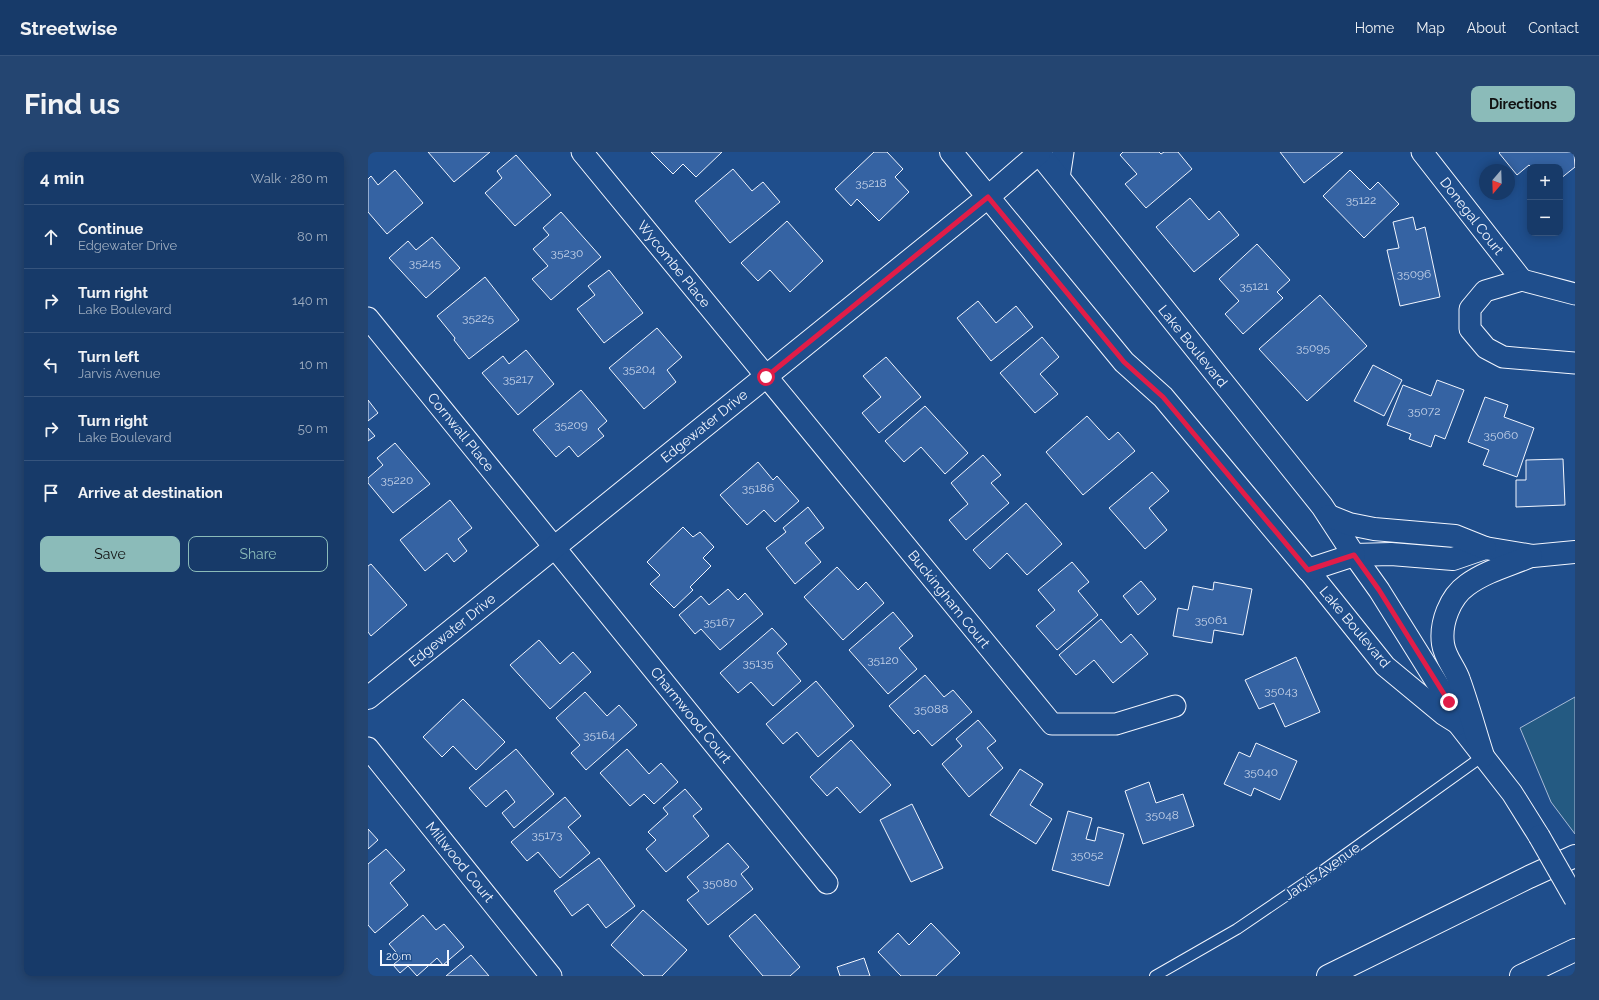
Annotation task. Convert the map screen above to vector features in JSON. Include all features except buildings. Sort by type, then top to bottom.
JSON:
[{"type":"main road","name":"Lake Boulevard","points":[[951,152],[1124,362],[1163,397],[1308,570]]},
{"type":"main road","name":"Edgewater Drive","points":[[368,698],[988,197],[1038,152]]},
{"type":"main road","name":"Lake Boulevard","points":[[1038,152],[1329,516],[1354,555]]},
{"type":"main road","points":[[1329,516],[1349,524],[1374,528],[1455,536],[1485,548],[1532,556],[1575,552]]},
{"type":"main road","points":[[1308,570],[1354,555],[1391,554],[1453,559],[1485,548]]},
{"type":"main road","points":[[1483,756],[1459,678],[1448,661],[1443,645],[1442,634],[1444,621],[1448,610],[1465,586],[1479,577],[1532,556]]},
{"type":"main road","points":[[1328,976],[1529,877],[1575,856]]},
{"type":"main road","points":[[1521,976],[1575,950]]},
{"type":"street","name":"Wycombe Place","points":[[582,152],[766,377]]},
{"type":"street","points":[[1059,178],[1063,152]]},
{"type":"street","name":"Donegal Court","points":[[1422,152],[1522,280]]},
{"type":"street","points":[[1575,294],[1522,280],[1485,291],[1470,309],[1470,329],[1486,348],[1503,357],[1575,363]]},
{"type":"street","name":"Cornwall Place","points":[[368,318],[554,547]]},
{"type":"street","name":"Buckingham Court","points":[[766,377],[1052,724],[1116,724],[1175,706]]},
{"type":"street","name":"Charmwood Court","points":[[554,547],[827,883]]},
{"type":"street","name":"Lake Boulevard","points":[[1354,555],[1379,590],[1449,702],[1459,725],[1512,793],[1575,899]]},
{"type":"street","name":"Lake Boulevard","points":[[1308,570],[1385,666],[1443,714],[1459,725]]},
{"type":"street","name":"Millwood Court","points":[[368,748],[551,976]]},
{"type":"lane","name":"Jarvis Avenue","points":[[1156,976],[1237,929],[1318,874],[1483,756]]},
{"type":"shaded area","points":[[1575,697],[1575,834],[1551,802],[1520,728]]},
{"type":"route","points":[[766,377],[988,197],[1124,362],[1163,397],[1308,570],[1354,555],[1379,590],[1449,702]]}]
